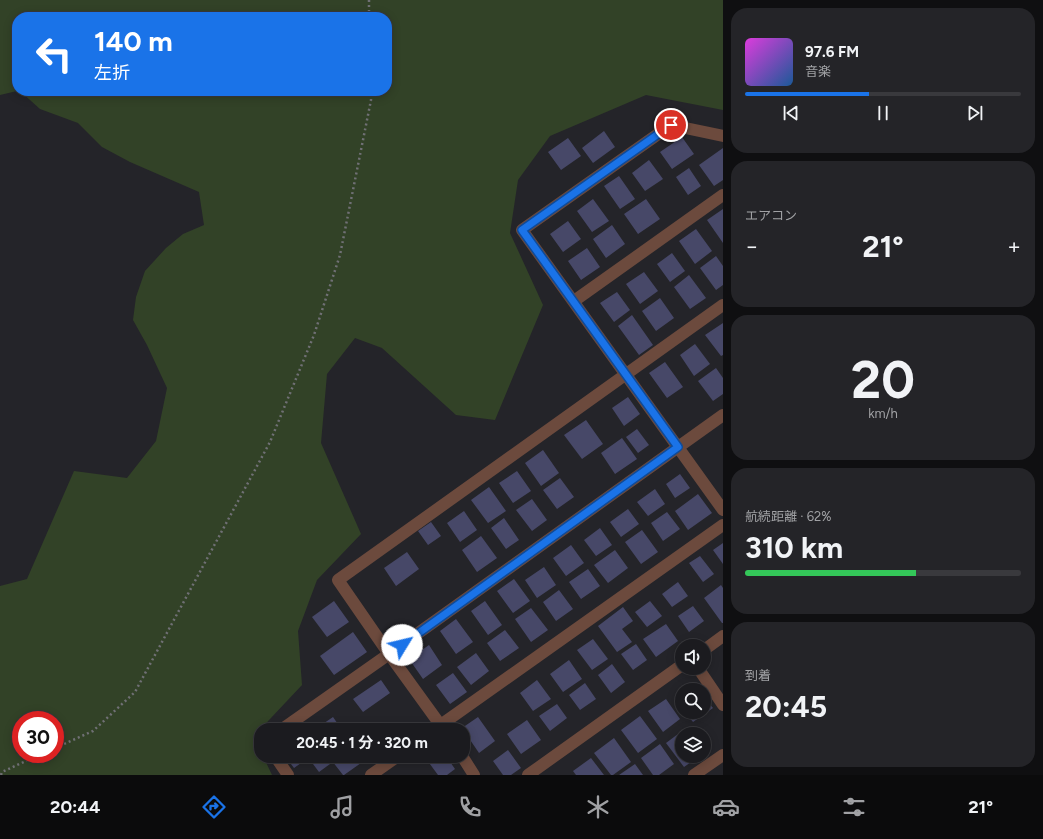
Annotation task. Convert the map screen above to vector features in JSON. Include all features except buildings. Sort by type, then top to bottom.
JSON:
[{"type":"street","points":[[723,136],[671,125],[522,230],[723,510]]},
{"type":"street","points":[[574,301],[723,195]]},
{"type":"street","points":[[437,723],[338,580],[723,305]]},
{"type":"street","points":[[290,723],[723,415]]},
{"type":"street","points":[[447,723],[723,525]]},
{"type":"street","points":[[711,645],[723,636]]},
{"type":"street","points":[[528,775],[675,670]]},
{"type":"street","points":[[703,675],[723,705]]},
{"type":"street","points":[[694,775],[723,755]]},
{"type":"street","points":[[280,763],[288,775]]},
{"type":"street","points":[[371,775],[388,763]]},
{"type":"street","points":[[466,763],[474,775]]},
{"type":"path","points":[[369,0],[369,12]]},
{"type":"path","points":[[64,744],[93,731],[135,692],[270,442],[314,335],[340,255],[371,96]]},
{"type":"path","points":[[1,775],[2,772],[22,763]]},
{"type":"green space","points":[[0,0],[723,0],[723,110],[646,95],[550,136],[518,180],[510,233],[543,305],[495,420],[456,415],[382,348],[355,338],[327,374],[321,443],[361,534],[317,580],[298,631],[302,685],[266,723],[254,723],[254,763],[266,763],[272,775],[0,775],[0,586],[27,579],[74,471],[127,478],[156,441],[167,388],[147,345],[133,320],[136,297],[145,271],[166,248],[183,234],[204,225],[199,192],[130,162],[102,147],[78,123],[40,109],[26,96],[392,96],[392,12],[12,12],[12,92],[0,95]]},
{"type":"route","points":[[402,645],[678,447],[522,230],[671,125]]}]
